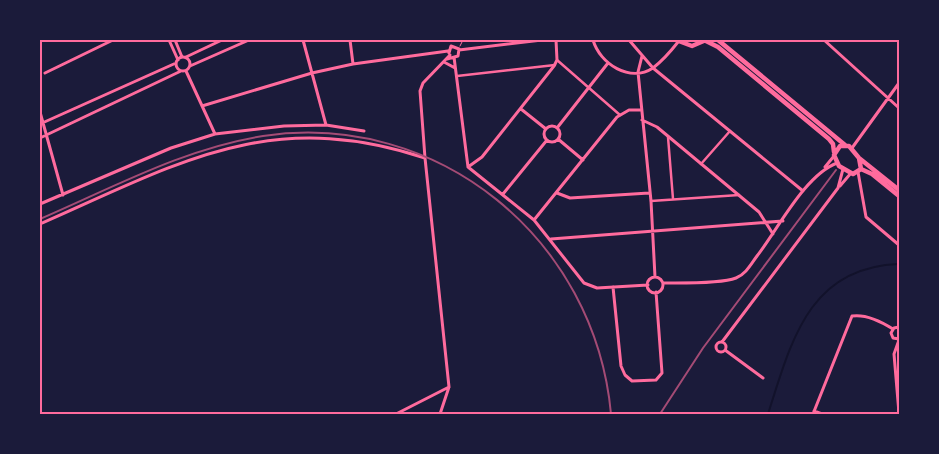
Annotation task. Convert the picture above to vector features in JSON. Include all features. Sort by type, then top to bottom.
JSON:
[{"type":"main road","points":[[677,41],[692,46],[706,40],[718,47],[829,139],[833,144],[837,164],[843,169],[851,173],[860,170],[872,174],[899,196]]},
{"type":"main road","points":[[718,40],[845,145],[852,148],[859,158],[899,190]]},
{"type":"main road","points":[[834,154],[838,147],[845,145]]},
{"type":"main road","points":[[859,158],[860,170]]},
{"type":"street","points":[[45,73],[113,40]]},
{"type":"street","points":[[169,40],[181,71]]},
{"type":"street","points":[[175,40],[184,57],[190,60],[190,66]]},
{"type":"street","points":[[41,123],[222,40]]},
{"type":"street","points":[[186,71],[190,66],[249,40]]},
{"type":"street","points":[[303,40],[326,125]]},
{"type":"street","points":[[350,40],[353,64]]},
{"type":"street","points":[[458,48],[457,40],[453,46],[452,55],[456,61],[468,167],[534,220],[551,239],[584,283],[597,288],[648,285]]},
{"type":"street","points":[[440,414],[449,387],[432,212],[424,158],[420,91],[422,84],[458,48],[542,40]]},
{"type":"street","points":[[468,167],[482,157],[557,60],[556,40]]},
{"type":"street","points":[[593,40],[600,54],[608,63],[623,70],[638,72],[653,68],[677,41]]},
{"type":"street","points":[[629,40],[653,68],[803,191]]},
{"type":"street","points":[[824,40],[899,108]]},
{"type":"street","points":[[202,106],[312,73],[353,64],[452,55]]},
{"type":"street","points":[[642,56],[638,72],[651,201],[655,277]]},
{"type":"street","points":[[557,60],[620,115]]},
{"type":"street","points":[[443,61],[452,64],[456,69]]},
{"type":"street","points":[[556,128],[608,63]]},
{"type":"street","points":[[457,76],[554,64]]},
{"type":"street","points":[[40,138],[181,71],[186,71]]},
{"type":"street","points":[[186,71],[215,134]]},
{"type":"street","points":[[852,148],[899,83]]},
{"type":"street","points":[[521,108],[546,129]]},
{"type":"street","points":[[534,220],[620,115],[629,110],[641,110]]},
{"type":"street","points":[[40,112],[41,123],[63,194]]},
{"type":"street","points":[[642,120],[657,127],[759,212],[772,229],[774,235]]},
{"type":"street","points":[[40,204],[171,148],[215,134],[284,126],[326,125],[364,131]]},
{"type":"street","points":[[551,126],[556,128],[560,133],[558,139],[552,142],[547,140],[544,135],[546,129],[551,126]]},
{"type":"street","points":[[701,164],[730,131]]},
{"type":"street","points":[[40,224],[174,166],[218,150],[280,138],[307,137],[346,140],[380,145],[424,158]]},
{"type":"street","points":[[668,137],[673,200]]},
{"type":"street","points":[[558,139],[583,160]]},
{"type":"street","points":[[503,194],[547,140]]},
{"type":"street","points":[[663,284],[736,278],[746,271],[774,235],[803,191],[834,154]]},
{"type":"street","points":[[824,168],[837,164]]},
{"type":"street","points":[[838,188],[843,169]]},
{"type":"street","points":[[860,170],[866,217],[899,246]]},
{"type":"street","points":[[725,350],[720,352],[716,348],[851,173]]},
{"type":"street","points":[[557,193],[570,198],[650,193]]},
{"type":"street","points":[[651,201],[739,195]]},
{"type":"street","points":[[551,239],[755,225],[765,222],[783,221]]},
{"type":"street","points":[[655,277],[659,278],[663,284]]},
{"type":"street","points":[[655,277],[649,280],[648,285],[649,289],[656,292]]},
{"type":"street","points":[[656,292],[662,288],[663,284]]},
{"type":"street","points":[[613,288],[621,366],[625,375],[632,381],[656,380],[662,373],[656,292]]},
{"type":"street","points":[[822,414],[814,412],[852,316],[859,315],[885,324],[893,329]]},
{"type":"street","points":[[893,329],[899,327]]},
{"type":"street","points":[[893,329],[892,336],[899,340],[894,359],[899,413]]},
{"type":"street","points":[[722,342],[726,346],[725,350]]},
{"type":"street","points":[[725,350],[763,378]]},
{"type":"street","points":[[396,414],[449,387]]},
{"type":"path","points":[[458,48],[463,40]]},
{"type":"waterway","points":[[768,414],[785,361],[796,336],[808,314],[824,294],[843,279],[868,268],[899,264]]},
{"type":"railway","points":[[40,219],[149,170],[177,159],[234,142],[263,136],[328,133],[389,144],[446,166],[497,200],[540,242],[574,293],[599,351],[611,414]]},
{"type":"railway","points":[[660,414],[703,348],[836,170]]}]
